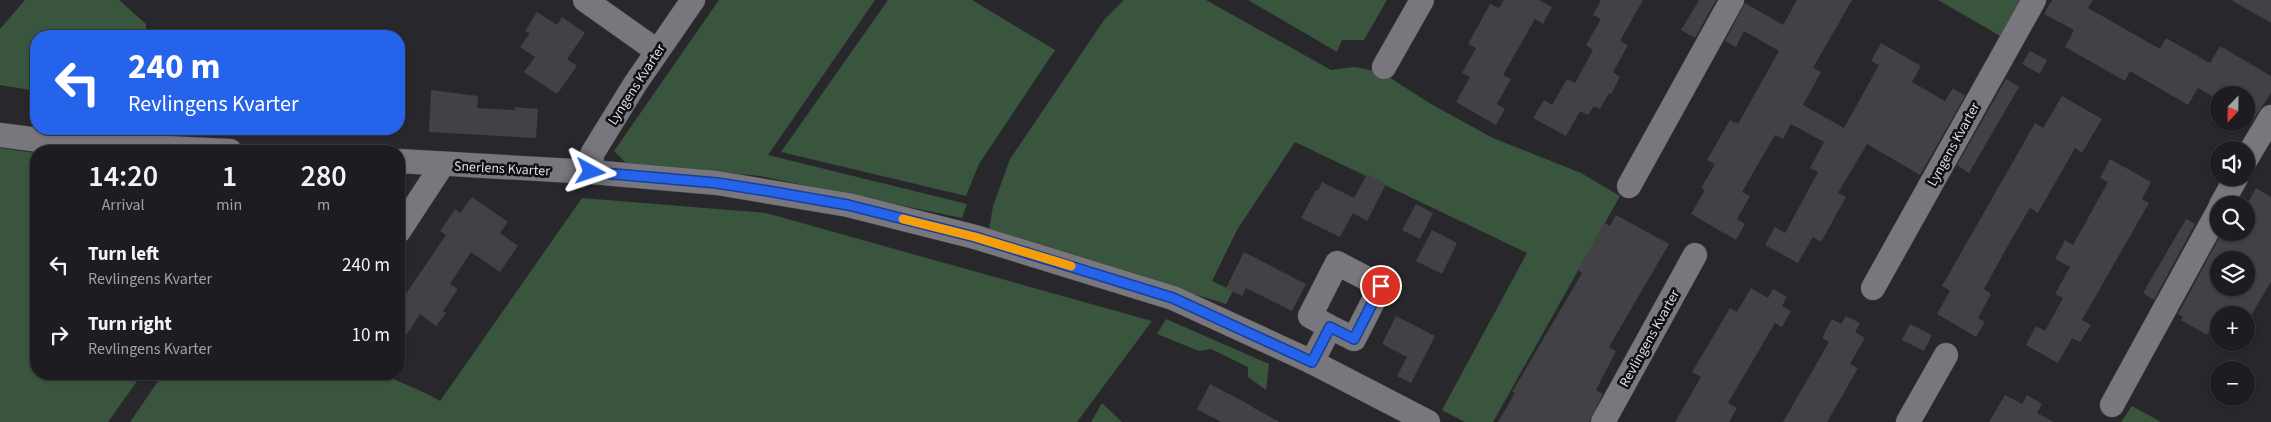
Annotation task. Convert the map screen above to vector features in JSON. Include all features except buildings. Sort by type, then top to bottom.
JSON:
[{"type":"street","points":[[584,0],[657,51]]},
{"type":"street","name":"Lyngens Kvarter","points":[[591,172],[592,154],[657,51],[693,0]]},
{"type":"street","points":[[1384,67],[1422,0]]},
{"type":"street","points":[[1629,186],[1732,0]]},
{"type":"street","name":"Lyngens Kvarter","points":[[1873,288],[2034,0]]},
{"type":"street","points":[[2255,145],[2271,117]]},
{"type":"street","points":[[0,134],[62,143],[104,145]]},
{"type":"street","name":"Snerlens Kvarter","points":[[405,162],[591,172]]},
{"type":"street","name":"Snerlens Kvarter","points":[[405,222],[443,164]]},
{"type":"street","points":[[591,172],[717,183],[768,191],[848,205],[975,237],[1173,298],[1312,362],[1428,422]]},
{"type":"street","points":[[2112,405],[2210,226]]},
{"type":"street","name":"Revlingens Kvarter","points":[[1603,422],[1696,255]]},
{"type":"street","points":[[1312,362],[1330,327]]},
{"type":"street","points":[[1908,422],[1946,355]]},
{"type":"green space","points":[[25,0],[119,0],[146,24],[146,30],[30,30],[30,90],[0,85],[0,29]]},
{"type":"green space","points":[[719,0],[875,0],[768,155],[967,204],[962,218],[760,176],[626,163],[614,151]]},
{"type":"green space","points":[[888,0],[972,0],[1055,50],[979,164],[966,196],[781,152]]},
{"type":"green space","points":[[1124,0],[1206,0],[1331,70],[1354,67],[1381,72],[1431,104],[1493,138],[1581,173],[1620,196],[1493,422],[1465,422],[1442,410],[1527,253],[1295,142],[1237,230],[1212,281],[1233,291],[1226,304],[989,230],[993,206],[1010,159],[1104,20]]},
{"type":"green space","points":[[1248,0],[1387,0],[1364,40],[1342,40],[1337,52]]},
{"type":"green space","points":[[1938,0],[2023,0],[2002,37]]},
{"type":"green space","points":[[0,148],[30,152],[30,380],[138,380],[108,422],[0,422]]},
{"type":"green space","points":[[582,198],[766,213],[1152,321],[1077,422],[130,422],[159,380],[396,380],[440,401]]},
{"type":"green space","points":[[1166,319],[1269,364],[1266,390],[1248,377],[1248,367],[1211,349],[1199,351],[1157,334]]},
{"type":"green space","points":[[1102,403],[1122,422],[1091,422]]},
{"type":"green space","points":[[2132,406],[2161,422],[2121,422]]},
{"type":"slow traffic","points":[[903,219],[975,237],[1071,266]]},
{"type":"route","points":[[591,172],[717,183],[768,191],[848,205],[975,237],[1173,298],[1312,362],[1330,327],[1354,339],[1381,286]]}]
